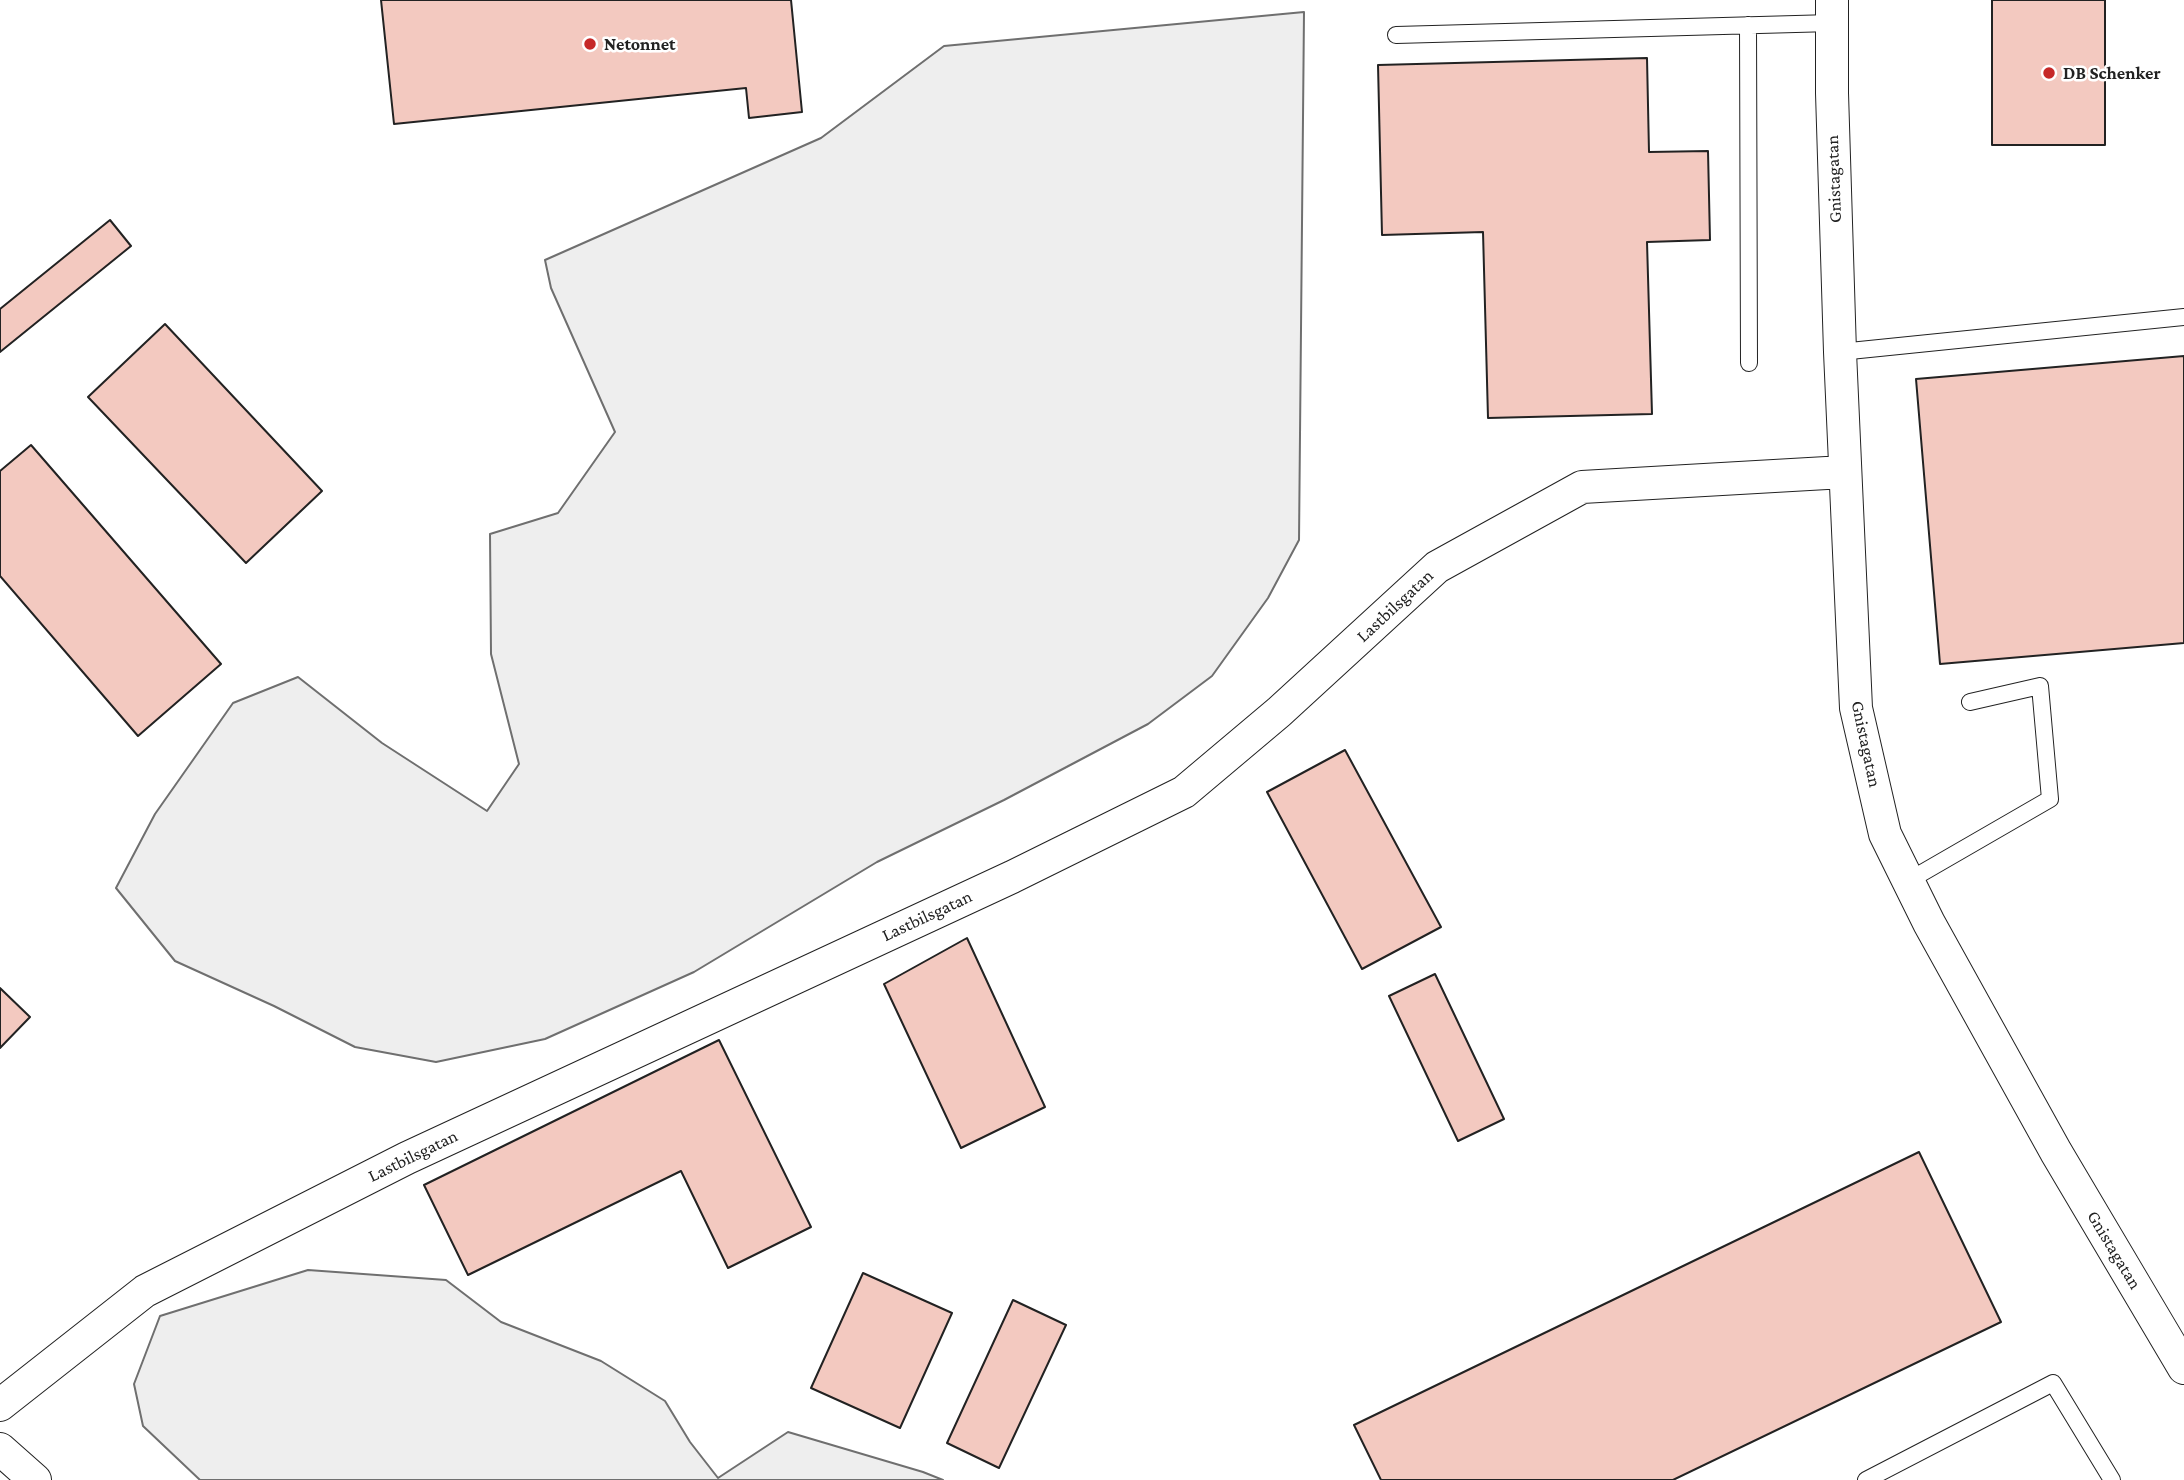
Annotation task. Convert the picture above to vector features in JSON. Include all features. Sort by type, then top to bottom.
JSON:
[{"type":"street","name":"Gnistagatan","points":[[1832,11],[1832,93],[1844,472],[1856,708],[1885,834],[1929,923],[2056,1152],[2184,1368]]},
{"type":"street","name":"Lastbilsgatan","points":[[0,1405],[145,1291],[407,1158],[1012,877],[1184,792],[1279,712],[1437,567],[1582,487],[1844,472]]},
{"type":"street","points":[[0,1449],[36,1480]]},
{"type":"lane","points":[[1395,35],[1748,25],[1832,11]]},
{"type":"lane","points":[[1748,25],[1749,363]]},
{"type":"lane","points":[[1840,352],[2184,317]]},
{"type":"lane","points":[[1908,880],[2050,799],[2040,686],[1970,702]]},
{"type":"lane","points":[[1866,1480],[2053,1383],[2112,1480]]},
{"type":"shaded area","points":[[1304,12],[1299,540],[1268,598],[1212,676],[1148,724],[1004,800],[877,862],[694,972],[545,1039],[436,1062],[355,1047],[175,961],[116,888],[155,814],[233,703],[298,677],[382,743],[487,811],[519,764],[491,654],[490,534],[558,513],[615,432],[551,288],[545,260],[821,138],[944,46]]},
{"type":"shaded area","points":[[308,1270],[446,1280],[501,1322],[601,1361],[665,1401],[690,1442],[718,1478],[788,1432],[943,1480],[200,1480],[143,1426],[134,1384],[160,1316]]},
{"type":"building","name":"Netonnet","points":[[381,0],[791,0],[802,112],[749,118],[746,88],[394,124]]},
{"type":"building","name":"DB Schenker","points":[[1992,0],[2105,0],[2105,145],[1992,145]]},
{"type":"building","points":[[1647,58],[1649,152],[1708,151],[1710,240],[1647,242],[1652,414],[1488,418],[1483,232],[1382,235],[1378,65]]},
{"type":"building","points":[[110,220],[131,246],[0,352],[0,309]]},
{"type":"building","points":[[165,324],[322,491],[246,563],[88,397]]},
{"type":"building","points":[[2184,356],[2184,643],[1940,664],[1916,379]]},
{"type":"building","points":[[31,445],[221,664],[138,736],[0,576],[0,471]]},
{"type":"building","points":[[1345,750],[1441,927],[1362,969],[1267,792]]},
{"type":"building","points":[[967,938],[1045,1107],[961,1148],[884,984]]},
{"type":"building","points":[[1435,974],[1504,1119],[1458,1141],[1389,996]]},
{"type":"building","points":[[0,988],[30,1017],[0,1048]]},
{"type":"building","points":[[719,1040],[811,1227],[728,1268],[681,1171],[468,1275],[424,1185]]},
{"type":"building","points":[[1919,1152],[2001,1322],[1673,1480],[1381,1480],[1354,1425]]},
{"type":"building","points":[[863,1273],[952,1313],[900,1428],[811,1388]]},
{"type":"building","points":[[1013,1300],[1066,1325],[999,1468],[947,1443]]},
{"type":"place","name":"Netonnet","points":[[590,44]]},
{"type":"place","name":"DB Schenker","points":[[2049,73]]}]
